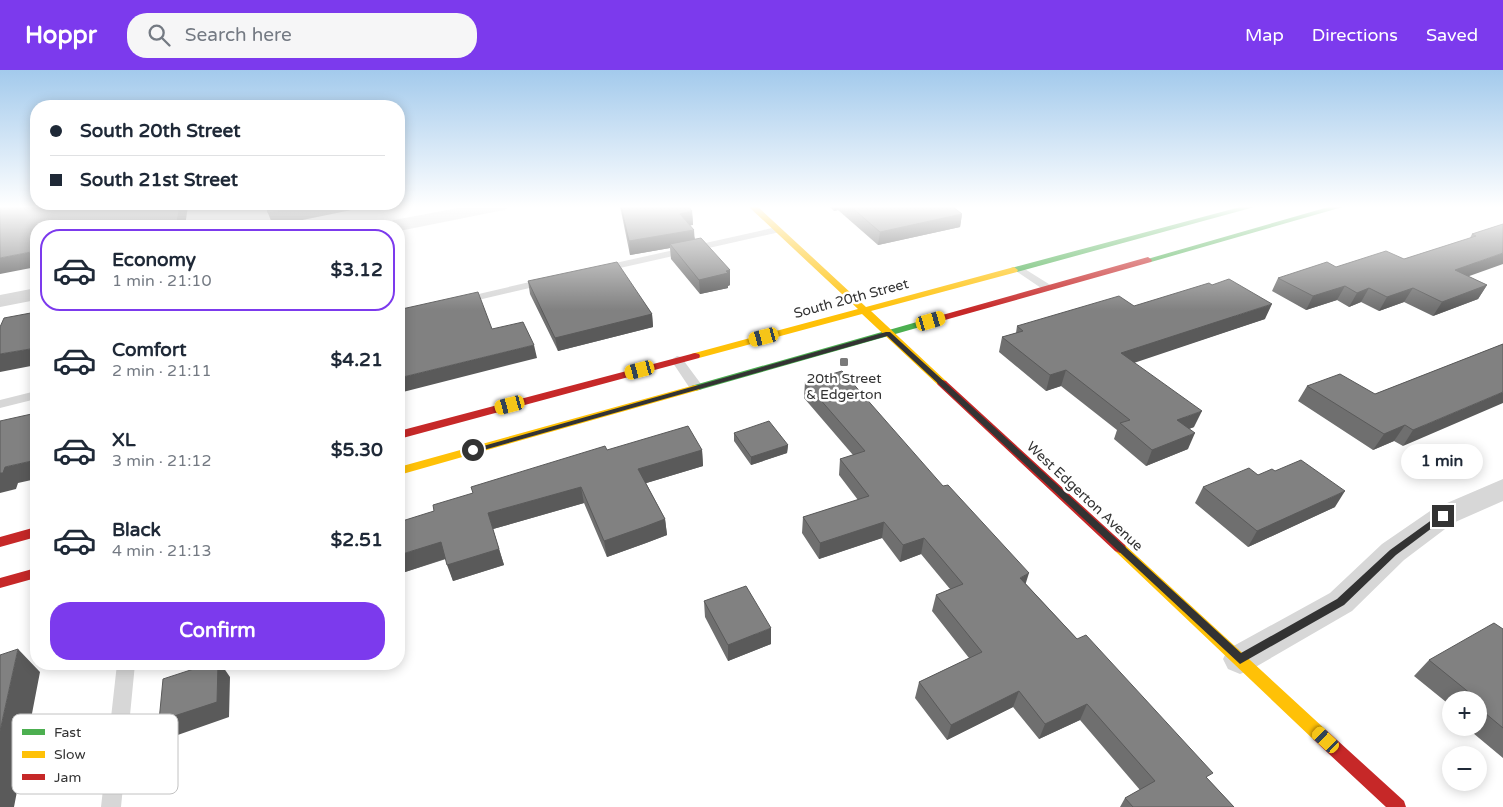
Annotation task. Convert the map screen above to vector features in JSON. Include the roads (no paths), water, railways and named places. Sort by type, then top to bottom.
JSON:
[{"type":"street","name":"West Edgerton Avenue","points":[[788,240],[1398,807]]},
{"type":"street","name":"South 20th Street","points":[[405,433],[1126,240]]},
{"type":"street","points":[[405,469],[1219,240]]},
{"type":"street","points":[[0,301],[30,295]]},
{"type":"street","points":[[1240,659],[1340,602],[1393,552],[1443,516],[1500,494]]},
{"type":"street","points":[[0,542],[30,534]]},
{"type":"street","points":[[0,583],[30,575]]},
{"type":"lane","points":[[592,271],[730,240]]},
{"type":"lane","points":[[1020,269],[1048,288]]},
{"type":"lane","points":[[447,304],[554,280]]},
{"type":"lane","points":[[677,360],[696,387]]},
{"type":"lane","points":[[0,404],[30,397]]},
{"type":"lane","points":[[121,714],[125,670]]},
{"type":"lane","points":[[112,807],[113,794]]},
{"type":"place","name":"20th Street & Edgerton","points":[[844,362]]}]
